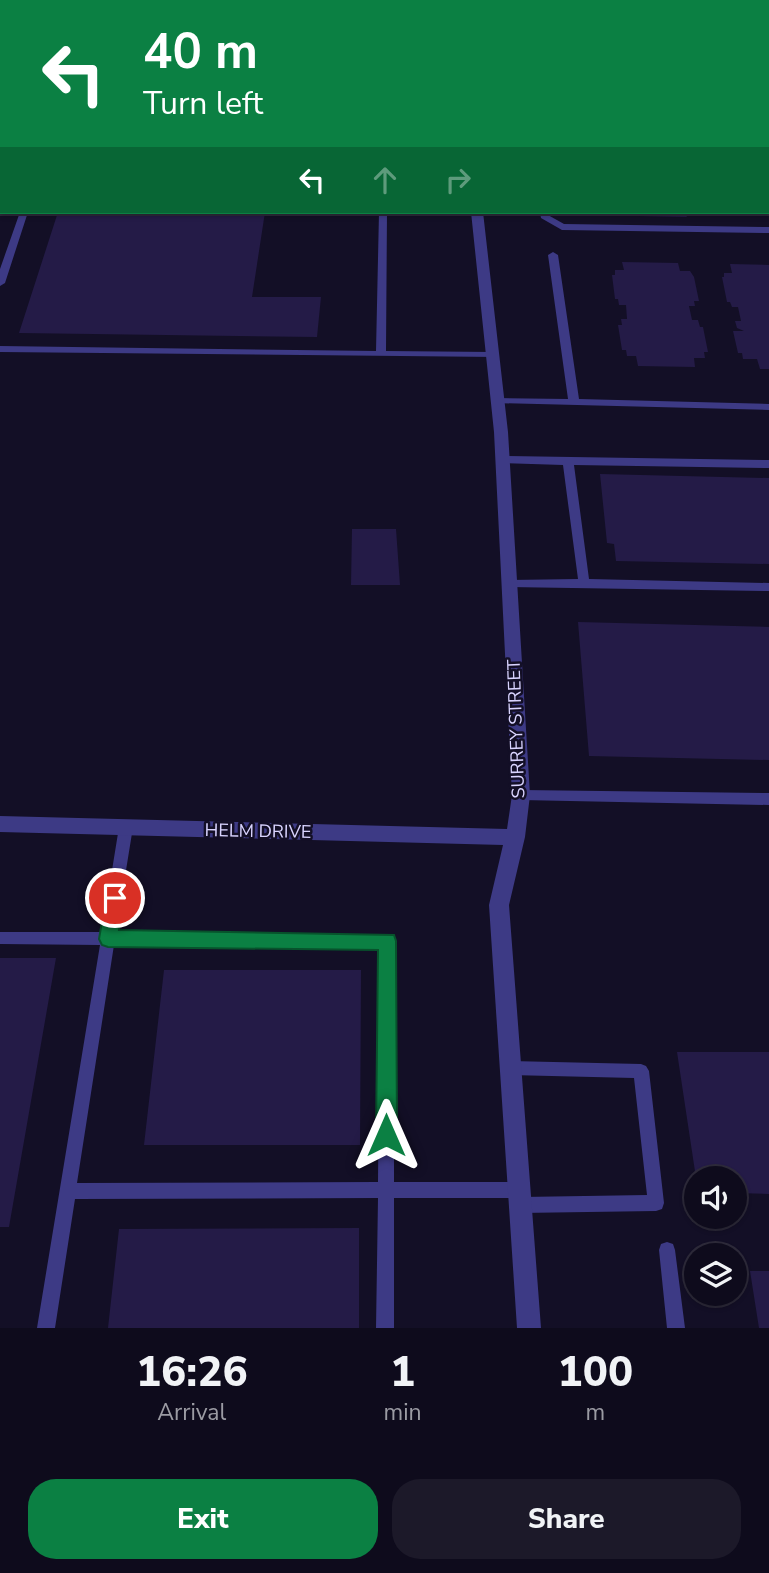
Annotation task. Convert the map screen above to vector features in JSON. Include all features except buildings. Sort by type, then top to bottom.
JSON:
[{"type":"street","name":"SURREY STREET","points":[[477,214],[498,401],[521,795],[516,837],[499,905],[528,1328]]},
{"type":"street","name":"HELM DRIVE","points":[[0,824],[516,837]]},
{"type":"lane","points":[[0,282],[23,214]]},
{"type":"lane","points":[[381,353],[383,214]]},
{"type":"lane","points":[[544,214],[562,227],[769,230]]},
{"type":"lane","points":[[553,255],[574,403]]},
{"type":"lane","points":[[0,349],[492,355]]},
{"type":"lane","points":[[498,401],[769,407]]},
{"type":"lane","points":[[502,460],[769,464]]},
{"type":"lane","points":[[568,460],[584,583]]},
{"type":"lane","points":[[509,584],[769,587]]},
{"type":"lane","points":[[521,795],[769,799]]},
{"type":"lane","points":[[46,1328],[126,827]]},
{"type":"lane","points":[[0,938],[387,941],[385,1328]]},
{"type":"lane","points":[[68,1191],[386,1191],[656,1203],[641,1071],[510,1068]]},
{"type":"lane","points":[[667,1250],[676,1328]]},
{"type":"route","points":[[115,898],[108,939],[387,941],[386,1135]]}]
